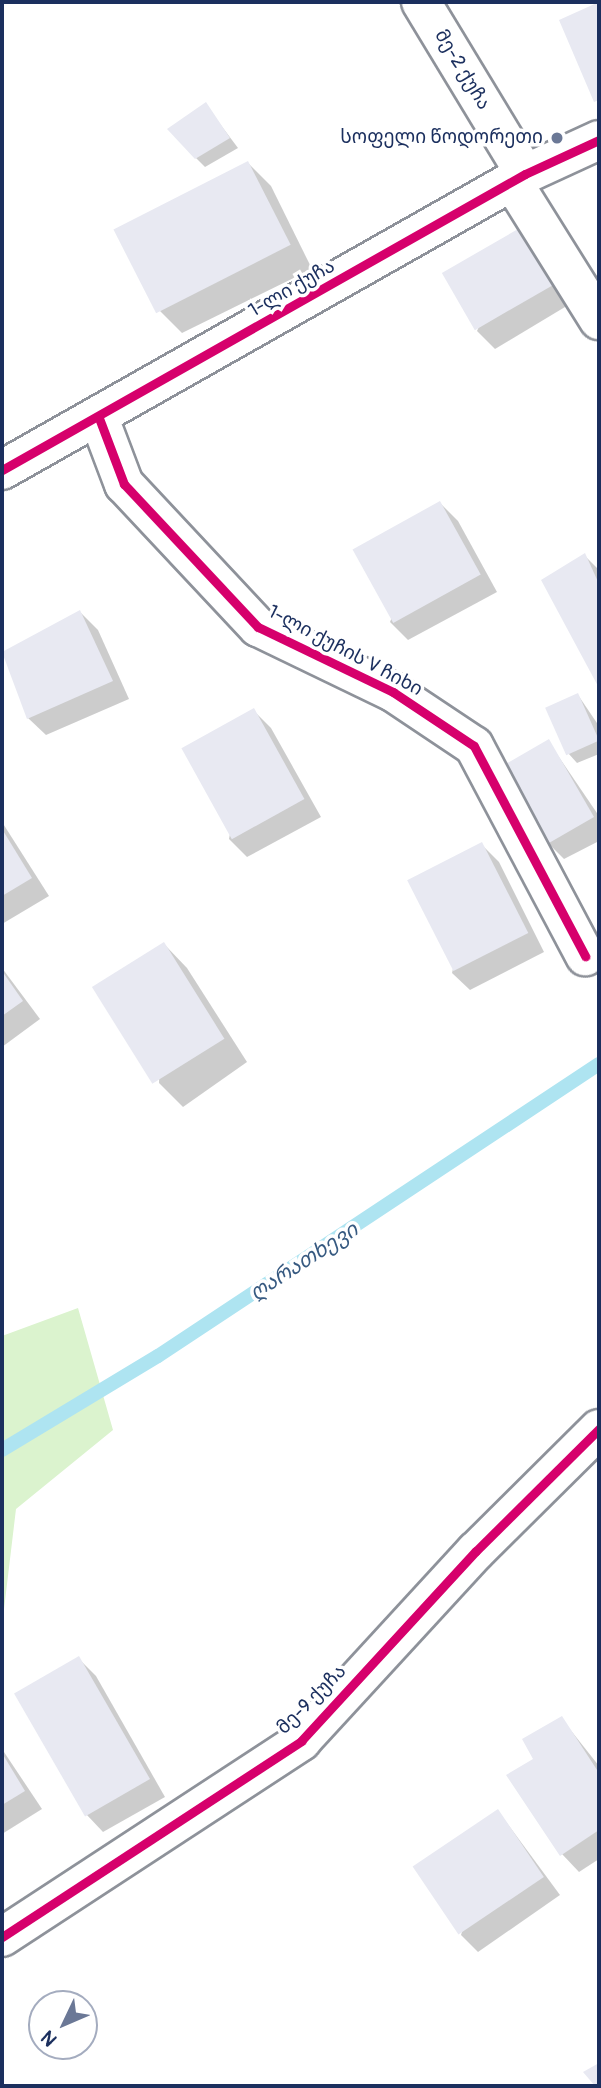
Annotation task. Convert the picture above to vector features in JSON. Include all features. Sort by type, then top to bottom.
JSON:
[{"type":"street","name":"მე-2 ქუჩა","points":[[421,2],[599,320]]},
{"type":"street","name":"1-ლი ქუჩა","points":[[2,470],[99,418],[518,177],[599,140]]},
{"type":"street","name":"1-ლი ქუჩის V ჩიხი","points":[[99,418],[124,484],[258,627],[393,692],[474,746],[585,956]]},
{"type":"street","name":"მე-9 ქუჩა","points":[[2,1937],[301,1741],[476,1550],[599,1429]]},
{"type":"green space","points":[[78,1308],[113,1430],[16,1509],[2,1626],[2,1336]]},
{"type":"building","points":[[599,2],[599,100],[594,102],[559,20]]},
{"type":"building","points":[[206,102],[230,138],[195,159],[167,129]]},
{"type":"building","points":[[248,161],[291,245],[156,313],[113,230]]},
{"type":"building","points":[[525,225],[558,282],[475,330],[442,273]]},
{"type":"building","points":[[440,501],[481,574],[393,623],[353,549]]},
{"type":"building","points":[[585,553],[599,584],[599,688],[541,580]]},
{"type":"building","points":[[80,610],[113,681],[27,719],[2,652]]},
{"type":"building","points":[[578,693],[599,741],[566,755],[545,708]]},
{"type":"building","points":[[254,708],[304,799],[232,839],[181,748]]},
{"type":"building","points":[[549,739],[594,817],[546,845],[501,767]]},
{"type":"building","points":[[2,829],[32,878],[2,896]]},
{"type":"building","points":[[482,842],[528,933],[453,971],[407,880]]},
{"type":"building","points":[[164,942],[224,1039],[152,1084],[92,987]]},
{"type":"building","points":[[2,971],[23,1001],[2,1016]]},
{"type":"building","points":[[79,1656],[150,1779],[85,1816],[14,1694]]},
{"type":"building","points":[[562,1716],[599,1773],[599,1830],[560,1856],[506,1775],[533,1759],[522,1739]]},
{"type":"building","points":[[2,1753],[25,1791],[2,1805]]},
{"type":"building","points":[[498,1809],[544,1877],[458,1935],[413,1867]]},
{"type":"building","points":[[599,2063],[599,2086],[595,2086],[583,2072]]},
{"type":"waterway","name":"ღარათხევი","points":[[2,1450],[158,1356],[599,1064]]},
{"type":"cycle path","points":[[2,470],[525,174],[599,140]]},
{"type":"cycle path","points":[[99,418],[124,484],[258,627],[393,692],[474,746],[585,956]]},
{"type":"cycle path","points":[[2,1937],[301,1741],[476,1551],[599,1429]]},
{"type":"place","name":"სოფელი წოდორეთი","points":[[557,138]]}]
